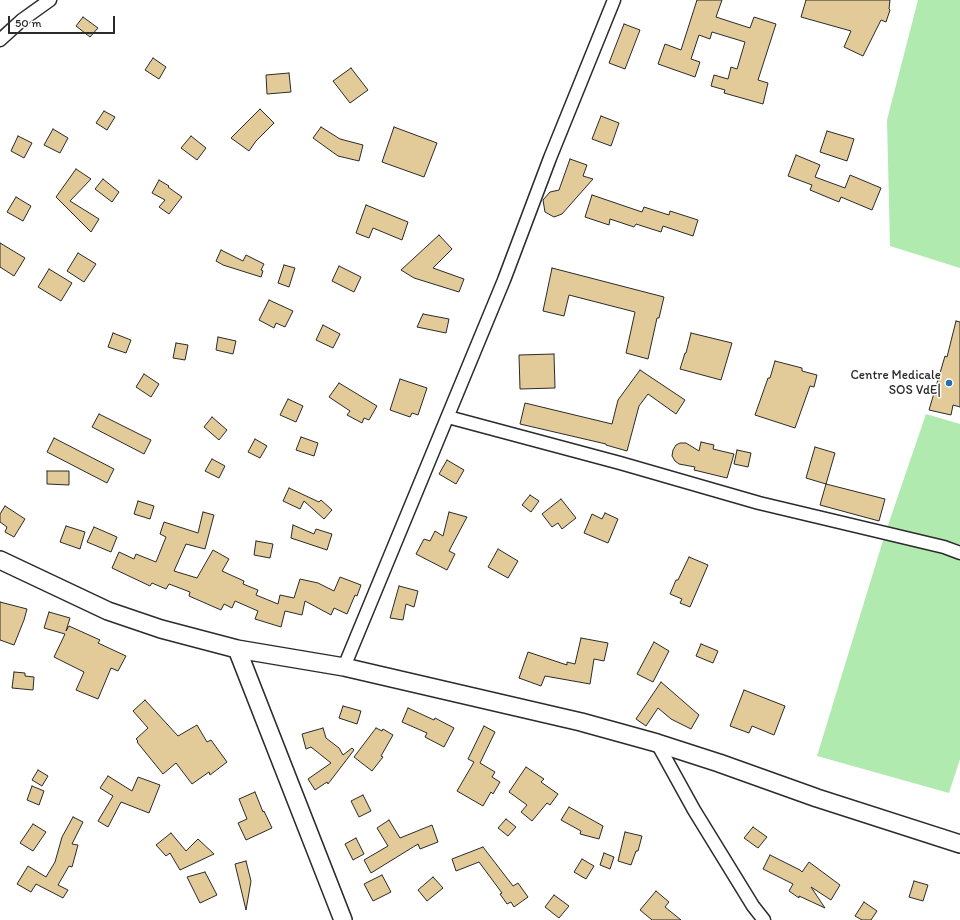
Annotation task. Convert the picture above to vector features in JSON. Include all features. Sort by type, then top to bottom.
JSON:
[{"type":"main road","points":[[0,560],[108,610],[161,628],[236,649],[344,667],[581,722],[657,743],[719,763],[817,798],[960,844]]},
{"type":"main road","points":[[236,649],[343,920]]},
{"type":"street","points":[[0,40],[22,20],[50,0]]},
{"type":"street","points":[[344,667],[504,280],[550,158],[614,0]]},
{"type":"street","points":[[448,417],[620,463],[759,503],[944,547],[960,553]]},
{"type":"street","points":[[657,743],[694,810],[753,906],[764,920]]},
{"type":"green space","points":[[918,0],[960,0],[960,268],[890,246],[887,120]]},
{"type":"green space","points":[[926,414],[960,424],[960,759],[949,793],[817,756],[885,534]]},
{"type":"building","points":[[697,0],[722,0],[716,17],[750,28],[754,17],[776,24],[758,80],[768,83],[763,104],[724,93],[725,90],[711,86],[714,75],[728,79],[731,67],[737,69],[745,42],[712,32],[710,39],[699,35],[691,59],[700,62],[695,77],[658,64],[665,44],[681,50]]},
{"type":"building","points":[[806,0],[890,0],[890,10],[886,22],[881,20],[863,56],[844,47],[851,31],[801,17]]},
{"type":"building","points":[[83,17],[98,28],[90,37],[76,26]]},
{"type":"building","points":[[624,24],[640,30],[625,69],[609,63]]},
{"type":"building","points":[[153,58],[166,67],[159,79],[145,70]]},
{"type":"building","points":[[351,68],[368,90],[350,103],[333,81]]},
{"type":"building","points":[[289,73],[291,92],[267,94],[266,75]]},
{"type":"building","points":[[260,109],[274,123],[256,141],[249,151],[231,138]]},
{"type":"building","points":[[104,111],[115,117],[107,130],[96,123]]},
{"type":"building","points":[[601,116],[619,123],[611,146],[592,139]]},
{"type":"building","points":[[321,127],[340,139],[363,145],[359,161],[338,156],[313,138]]},
{"type":"building","points":[[394,127],[437,143],[424,177],[382,162]]},
{"type":"building","points":[[53,129],[68,138],[60,153],[44,145]]},
{"type":"building","points":[[827,131],[854,139],[847,161],[820,152]]},
{"type":"building","points":[[18,136],[32,143],[24,158],[11,151]]},
{"type":"building","points":[[191,136],[206,148],[197,160],[181,148]]},
{"type":"building","points":[[796,155],[820,165],[815,177],[845,188],[850,175],[881,188],[872,210],[841,197],[839,202],[810,190],[812,185],[788,176]]},
{"type":"building","points":[[570,159],[587,165],[583,176],[593,179],[562,214],[554,217],[545,212],[543,200],[550,192],[559,190]]},
{"type":"building","points":[[76,169],[91,179],[70,201],[99,219],[91,232],[56,197]]},
{"type":"building","points":[[103,179],[119,192],[112,202],[95,189]]},
{"type":"building","points":[[159,180],[182,197],[169,214],[159,207],[165,200],[152,193]]},
{"type":"building","points":[[592,195],[642,212],[644,207],[669,215],[670,211],[698,220],[693,236],[663,226],[661,232],[636,224],[634,227],[610,219],[609,225],[585,217]]},
{"type":"building","points":[[16,197],[31,206],[23,221],[7,212]]},
{"type":"building","points":[[366,205],[408,222],[402,240],[373,228],[369,238],[356,233]]},
{"type":"building","points":[[439,235],[452,249],[433,268],[464,279],[459,292],[414,278],[401,270]]},
{"type":"building","points":[[0,243],[25,258],[14,276],[0,267]]},
{"type":"building","points":[[221,250],[243,261],[246,255],[264,264],[261,270],[263,271],[261,277],[223,265],[216,261]]},
{"type":"building","points":[[78,253],[96,264],[84,282],[67,271]]},
{"type":"building","points":[[284,265],[295,268],[289,287],[278,283]]},
{"type":"building","points":[[339,266],[361,277],[354,292],[332,281]]},
{"type":"building","points":[[552,268],[664,297],[659,318],[657,318],[648,359],[626,353],[635,312],[569,295],[564,316],[543,311]]},
{"type":"building","points":[[49,269],[72,283],[61,301],[38,287]]},
{"type":"building","points":[[269,300],[293,311],[285,327],[276,323],[274,328],[259,320]]},
{"type":"building","points":[[423,314],[449,319],[446,333],[417,327]]},
{"type":"building","name":"Centre Medicale SOS VdE|","points":[[956,321],[960,322],[960,407],[953,405],[951,415],[929,410],[945,356],[947,357]]},
{"type":"building","points":[[323,325],[340,334],[333,348],[316,340]]},
{"type":"building","points":[[113,333],[131,340],[126,353],[108,347]]},
{"type":"building","points":[[691,333],[732,343],[721,380],[680,369]]},
{"type":"building","points":[[218,337],[236,341],[233,354],[216,350]]},
{"type":"building","points":[[176,343],[188,345],[185,360],[173,358]]},
{"type":"building","points":[[554,354],[555,388],[520,389],[519,355]]},
{"type":"building","points":[[775,361],[802,368],[802,371],[817,375],[814,387],[810,386],[795,428],[755,415],[768,378],[770,378]]},
{"type":"building","points":[[640,370],[685,400],[676,414],[648,394],[639,406],[627,451],[606,444],[520,424],[525,403],[612,424],[618,400]]},
{"type":"building","points":[[144,374],[159,384],[151,397],[136,387]]},
{"type":"building","points":[[400,379],[427,388],[418,415],[412,413],[410,417],[390,410]]},
{"type":"building","points":[[339,383],[377,406],[369,420],[364,418],[362,423],[347,415],[350,411],[329,397]]},
{"type":"building","points":[[288,399],[303,406],[296,422],[280,415]]},
{"type":"building","points":[[99,414],[151,440],[144,454],[92,427]]},
{"type":"building","points":[[212,417],[227,430],[219,440],[204,427]]},
{"type":"building","points":[[301,437],[318,443],[314,456],[296,450]]},
{"type":"building","points":[[54,438],[114,469],[107,483],[47,452]]},
{"type":"building","points":[[255,439],[267,446],[260,458],[248,452]]},
{"type":"building","points":[[701,442],[714,445],[713,449],[734,454],[727,478],[694,470],[695,467],[679,464],[672,456],[676,445],[680,443],[686,443],[699,451]]},
{"type":"building","points":[[815,447],[835,453],[826,484],[806,478]]},
{"type":"building","points":[[737,450],[751,453],[748,467],[734,464]]},
{"type":"building","points":[[212,459],[225,466],[219,478],[205,471]]},
{"type":"building","points":[[447,460],[464,470],[456,484],[439,474]]},
{"type":"building","points":[[47,471],[69,471],[69,485],[47,484]]},
{"type":"building","points":[[826,484],[885,499],[879,521],[820,505]]},
{"type":"building","points":[[289,488],[319,502],[321,500],[332,510],[324,519],[304,501],[300,509],[283,501]]},
{"type":"building","points":[[530,495],[539,501],[531,512],[522,505]]},
{"type":"building","points":[[561,499],[576,518],[562,529],[558,523],[552,527],[542,514]]},
{"type":"building","points":[[138,501],[154,506],[150,519],[134,514]]},
{"type":"building","points":[[5,506],[25,519],[14,537],[5,532],[7,527],[0,522],[0,514]]},
{"type":"building","points":[[203,512],[214,515],[205,549],[186,544],[174,571],[197,578],[213,550],[229,559],[222,571],[244,581],[243,584],[258,590],[256,595],[278,604],[280,595],[294,598],[300,579],[318,583],[334,591],[340,577],[361,585],[347,614],[334,608],[331,615],[305,601],[302,615],[285,611],[281,627],[255,619],[258,611],[235,601],[232,608],[224,604],[221,610],[189,596],[190,592],[169,584],[166,589],[152,583],[150,586],[112,568],[119,552],[134,559],[136,554],[156,562],[166,537],[160,534],[164,522],[198,533]]},
{"type":"building","points":[[449,512],[467,517],[449,551],[455,554],[447,570],[416,554],[424,539],[430,541],[435,531],[443,536]]},
{"type":"building","points":[[605,513],[618,519],[608,543],[584,533],[592,514],[602,519]]},
{"type":"building","points":[[293,525],[314,534],[316,529],[332,534],[327,550],[291,538]]},
{"type":"building","points":[[66,526],[85,532],[80,549],[60,542]]},
{"type":"building","points":[[94,527],[117,537],[111,552],[87,542]]},
{"type":"building","points":[[256,541],[273,544],[270,558],[254,555]]},
{"type":"building","points":[[498,549],[518,561],[508,578],[488,567]]},
{"type":"building","points":[[689,557],[708,565],[690,607],[680,603],[682,599],[670,594]]},
{"type":"building","points":[[399,586],[418,591],[414,607],[406,604],[403,620],[390,618]]},
{"type":"building","points":[[0,602],[27,609],[14,645],[0,640]]},
{"type":"building","points":[[49,612],[70,618],[66,631],[69,626],[100,640],[98,643],[126,656],[118,671],[111,668],[98,699],[76,690],[84,672],[54,657],[65,634],[44,628]]},
{"type":"building","points":[[581,638],[608,643],[604,661],[594,659],[590,684],[545,676],[541,686],[519,678],[528,652],[567,665],[567,662],[575,664]]},
{"type":"building","points":[[654,642],[669,651],[653,682],[637,674]]},
{"type":"building","points":[[701,644],[718,651],[713,663],[696,656]]},
{"type":"building","points":[[14,672],[25,673],[25,676],[34,677],[33,690],[12,688]]},
{"type":"building","points":[[661,682],[699,715],[691,729],[671,719],[658,708],[646,726],[636,719]]},
{"type":"building","points":[[744,690],[785,706],[774,735],[752,726],[749,733],[730,726]]},
{"type":"building","points":[[145,700],[178,736],[197,725],[207,742],[211,740],[227,762],[210,775],[209,772],[192,784],[176,763],[163,774],[136,739],[148,728],[133,711]]},
{"type":"building","points":[[343,706],[361,711],[357,724],[339,718]]},
{"type":"building","points":[[408,708],[434,720],[435,718],[454,728],[444,747],[425,737],[427,733],[402,722]]},
{"type":"building","points":[[484,726],[495,732],[480,763],[495,772],[492,777],[500,782],[493,794],[491,792],[483,806],[457,791],[474,762],[468,759]]},
{"type":"building","points":[[323,728],[326,738],[339,748],[343,755],[352,748],[354,750],[328,784],[327,782],[315,790],[308,779],[331,763],[311,747],[306,749],[302,734]]},
{"type":"building","points":[[376,728],[382,731],[383,729],[393,735],[381,756],[383,757],[372,771],[354,757]]},
{"type":"building","points":[[526,767],[544,779],[541,782],[558,794],[550,805],[547,803],[532,821],[521,812],[527,805],[509,792]]},
{"type":"building","points":[[38,770],[48,776],[42,786],[32,780]]},
{"type":"building","points":[[108,776],[132,791],[138,777],[160,785],[149,813],[121,802],[108,827],[98,821],[113,796],[100,788]]},
{"type":"building","points":[[32,786],[44,791],[39,805],[27,800]]},
{"type":"building","points":[[255,792],[263,812],[264,811],[272,828],[246,840],[238,823],[247,819],[239,799]]},
{"type":"building","points":[[363,795],[371,811],[359,817],[351,801]]},
{"type":"building","points":[[569,807],[603,826],[599,839],[580,834],[581,831],[561,820]]},
{"type":"building","points":[[73,817],[83,822],[72,844],[78,845],[72,867],[69,866],[58,885],[68,890],[63,898],[36,884],[31,892],[17,884],[28,866],[46,877],[55,862],[62,837]]},
{"type":"building","points":[[506,819],[516,827],[508,836],[498,828]]},
{"type":"building","points":[[389,820],[400,838],[432,825],[438,842],[420,849],[418,844],[371,873],[364,860],[388,846],[377,828]]},
{"type":"building","points":[[33,824],[46,832],[33,851],[20,843]]},
{"type":"building","points":[[753,827],[767,837],[758,848],[744,838]]},
{"type":"building","points":[[625,832],[642,836],[638,851],[636,851],[631,865],[618,861]]},
{"type":"building","points":[[171,833],[186,851],[198,839],[214,854],[180,870],[170,853],[166,856],[156,845]]},
{"type":"building","points":[[356,838],[364,854],[353,860],[345,844]]},
{"type":"building","points":[[483,847],[513,886],[518,883],[528,897],[514,907],[511,902],[507,904],[500,894],[502,893],[479,862],[456,871],[452,859]]},
{"type":"building","points":[[604,853],[614,857],[610,869],[600,865]]},
{"type":"building","points":[[770,855],[802,872],[809,862],[840,885],[831,900],[811,887],[825,908],[799,896],[799,898],[789,891],[793,884],[763,869]]},
{"type":"building","points":[[582,859],[594,866],[586,879],[574,872]]},
{"type":"building","points":[[246,861],[251,881],[246,910],[235,864]]},
{"type":"building","points":[[205,872],[217,895],[200,903],[187,877]]},
{"type":"building","points":[[382,875],[391,892],[373,901],[364,884]]},
{"type":"building","points":[[433,877],[443,888],[427,901],[418,890]]},
{"type":"building","points":[[914,881],[928,885],[923,901],[909,897]]},
{"type":"building","points":[[656,891],[669,902],[665,907],[681,920],[652,920],[640,910]]},
{"type":"building","points":[[554,895],[569,906],[559,918],[545,907]]},
{"type":"building","points":[[864,902],[877,911],[871,920],[862,920],[855,916]]},
{"type":"place","name":"Centre Medicale SOS VdE|","points":[[949,383]]}]
